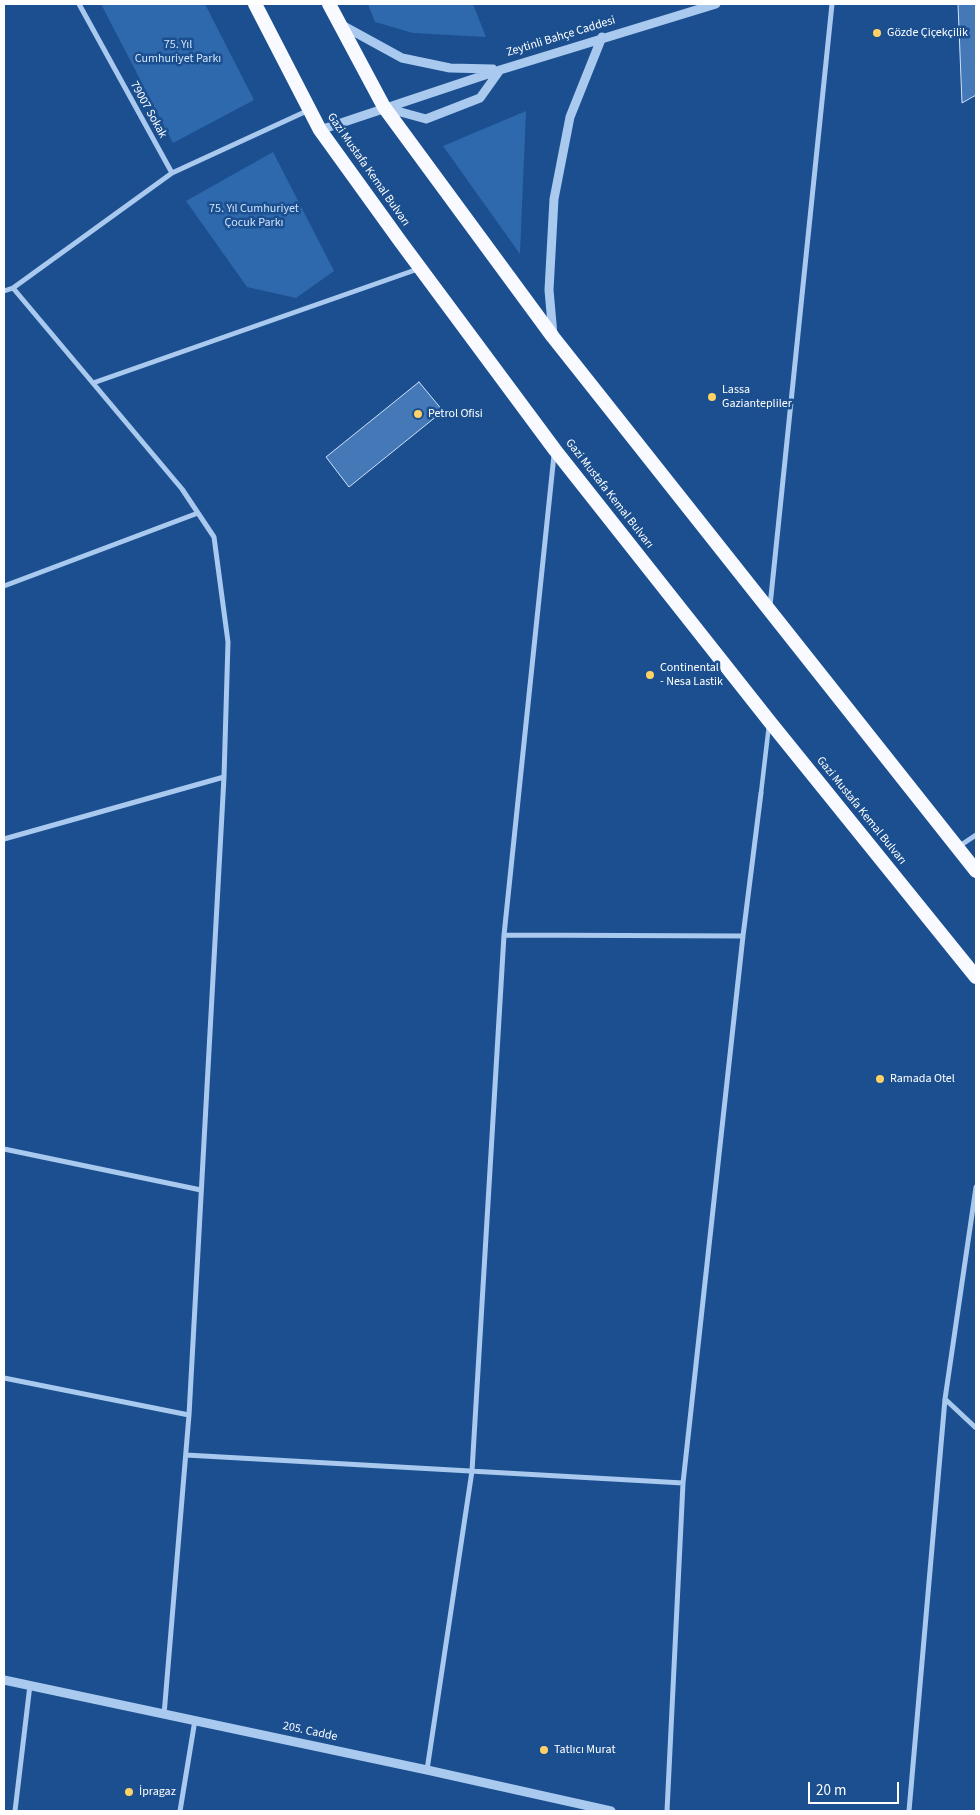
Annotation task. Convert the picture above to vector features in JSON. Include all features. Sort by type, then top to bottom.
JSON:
[{"type":"highway","name":"Gazi Mustafa Kemal Bulvarı","points":[[256,4],[320,130],[420,269],[554,450],[976,977]]},
{"type":"highway","points":[[329,4],[384,107],[553,337],[976,871]]},
{"type":"street","name":"79007 Sokak","points":[[79,4],[172,173]]},
{"type":"street","name":"Zeytinli Bahçe Caddesi","points":[[320,130],[384,107],[602,37],[716,4]]},
{"type":"street","points":[[769,612],[832,4]]},
{"type":"street","points":[[338,22],[402,58],[450,68],[500,70]]},
{"type":"street","points":[[553,337],[549,290],[554,199],[570,117],[602,37]]},
{"type":"street","points":[[384,107],[426,119],[480,98],[500,70]]},
{"type":"street","points":[[4,291],[13,288],[172,173],[309,110]]},
{"type":"street","points":[[93,383],[420,269]]},
{"type":"street","points":[[13,288],[182,490],[214,537],[228,642],[224,777],[189,1415],[164,1715]]},
{"type":"street","points":[[427,1770],[472,1471],[504,935],[554,450]]},
{"type":"street","points":[[4,586],[198,513]]},
{"type":"street","points":[[667,1811],[683,1483],[743,936],[770,722]]},
{"type":"street","points":[[4,839],[224,777]]},
{"type":"street","points":[[957,847],[976,835]]},
{"type":"street","points":[[504,935],[743,936]]},
{"type":"street","points":[[4,1149],[201,1190]]},
{"type":"street","points":[[908,1811],[945,1399],[976,1187]]},
{"type":"street","points":[[4,1378],[189,1415]]},
{"type":"street","points":[[945,1399],[976,1428]]},
{"type":"street","points":[[186,1455],[683,1483]]},
{"type":"street","name":"205. Cadde","points":[[4,1680],[611,1811]]},
{"type":"street","points":[[15,1811],[30,1685]]},
{"type":"street","points":[[180,1811],[195,1720]]},
{"type":"green space","name":"75. Yıl Cumhuriyet Parkı","points":[[101,4],[205,4],[254,100],[173,143]]},
{"type":"green space","points":[[368,4],[473,4],[486,37],[413,33],[375,22]]},
{"type":"green space","points":[[526,111],[520,254],[443,146]]},
{"type":"green space","name":"75. Yıl Cumhuriyet Çocuk Parkı","points":[[273,152],[334,271],[296,298],[247,287],[186,201]]},
{"type":"building","points":[[958,4],[976,4],[976,95],[962,103]]},
{"type":"building","points":[[419,382],[443,411],[349,487],[326,457]]},
{"type":"place","name":"Gözde Çiçekçilik","points":[[877,33]]},
{"type":"place","name":"Lassa Gaziantepliler","points":[[712,397]]},
{"type":"place","name":"Petrol Ofisi","points":[[418,414]]},
{"type":"place","name":"Continental - Nesa Lastik","points":[[650,675]]},
{"type":"place","name":"Ramada Otel","points":[[880,1079]]},
{"type":"place","name":"Tatlıcı Murat","points":[[544,1750]]},
{"type":"place","name":"İpragaz","points":[[129,1792]]}]
